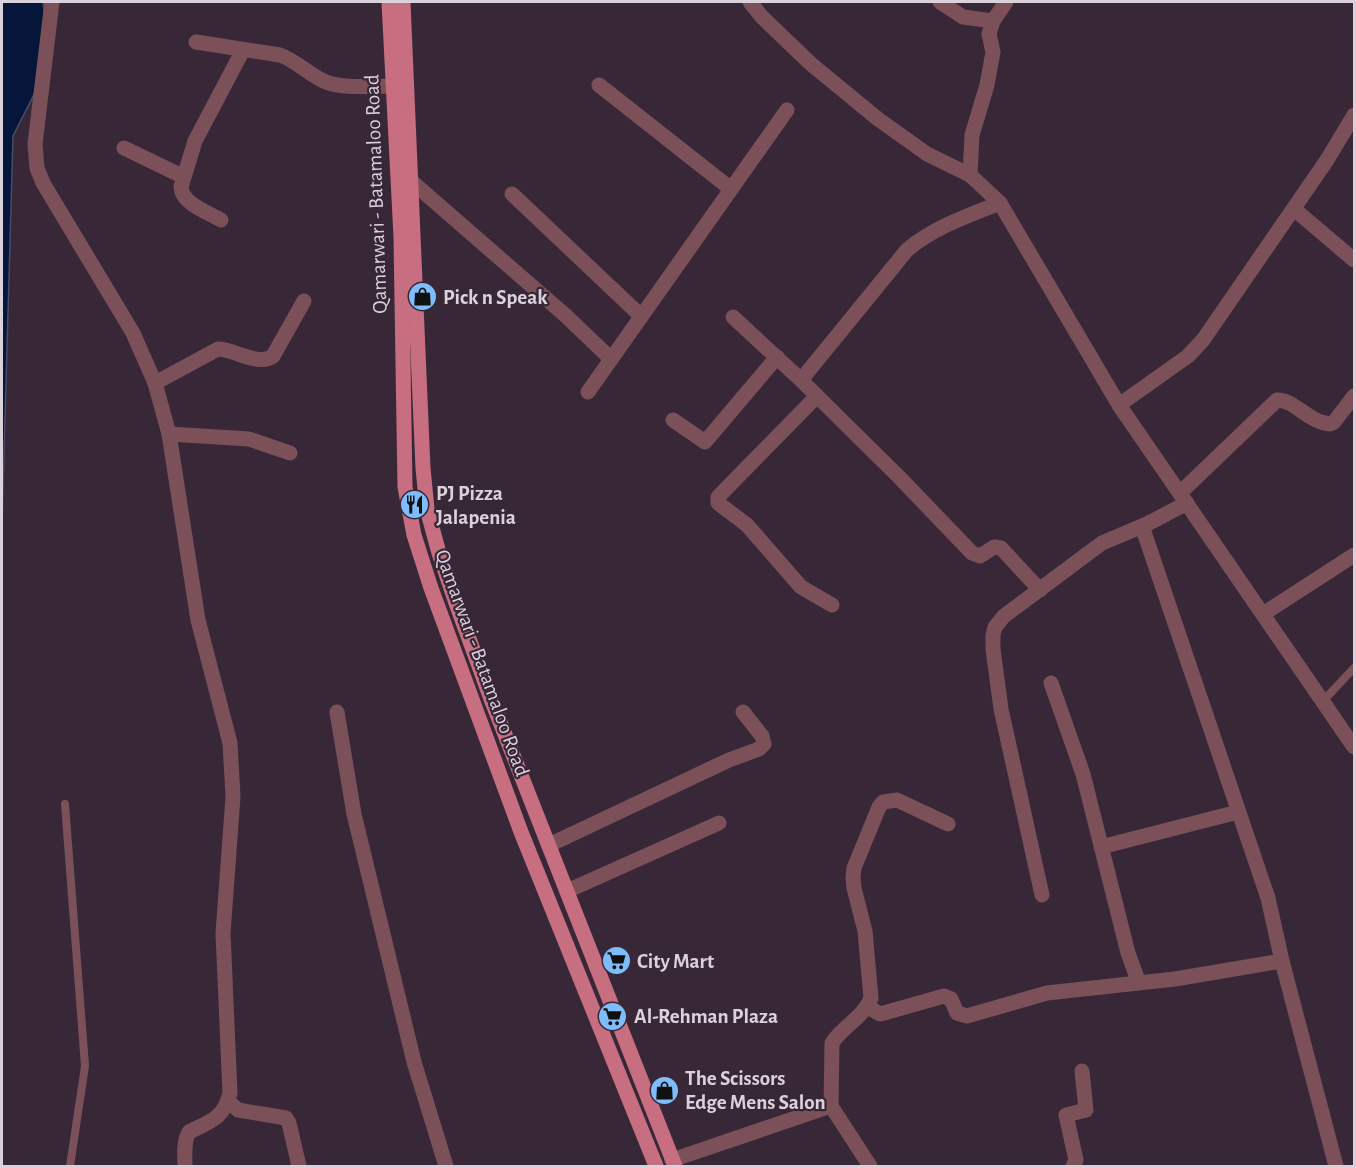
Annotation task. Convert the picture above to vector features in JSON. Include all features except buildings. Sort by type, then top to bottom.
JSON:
[{"type":"main road","name":"Qamarwari - Batamaloo Road","points":[[389,2],[401,237],[405,487],[414,535],[431,588],[521,832],[656,1167]]},
{"type":"main road","name":"Qamarwari - Batamaloo Road","points":[[403,2],[423,468],[427,508],[456,603],[674,1163]]},
{"type":"street","points":[[52,2],[35,144],[37,168],[43,183],[133,333],[155,383],[169,434],[198,620],[230,743],[233,797],[223,933],[230,1093],[219,1117],[189,1132],[184,1144],[185,1167]]},
{"type":"street","points":[[750,2],[762,17],[811,64],[878,119],[927,154],[970,175],[1000,202],[1119,405],[1354,747]]},
{"type":"street","points":[[940,2],[963,17],[993,21]]},
{"type":"street","points":[[970,175],[972,135],[987,85],[993,52],[989,34],[993,21],[1006,2]]},
{"type":"street","points":[[196,42],[286,58],[334,85],[393,86]]},
{"type":"street","points":[[221,220],[185,199],[181,192],[195,141],[243,50]]},
{"type":"street","points":[[599,84],[731,189]]},
{"type":"street","points":[[588,392],[787,110]]},
{"type":"street","points":[[1119,405],[1188,356],[1203,340],[1328,160],[1354,115]]},
{"type":"street","points":[[124,148],[184,177]]},
{"type":"street","points":[[411,181],[565,315],[611,359]]},
{"type":"street","points":[[512,194],[641,316]]},
{"type":"street","points":[[801,380],[907,250],[917,241],[942,227],[1000,202]]},
{"type":"street","points":[[1294,209],[1354,260]]},
{"type":"street","points":[[155,383],[218,349],[258,359],[271,358],[304,302]]},
{"type":"street","points":[[733,317],[801,380],[972,553],[980,556],[994,547],[1001,548],[1040,590]]},
{"type":"street","points":[[673,420],[705,442],[777,357]]},
{"type":"street","points":[[817,396],[721,492],[717,501],[747,525],[801,587],[832,605]]},
{"type":"street","points":[[1042,895],[1001,709],[993,649],[995,627],[1004,616],[1102,543],[1142,526],[1184,498],[1276,400],[1288,403],[1312,420],[1330,424],[1354,396]]},
{"type":"street","points":[[169,434],[249,440],[290,453]]},
{"type":"street","points":[[1142,526],[1268,898],[1282,961],[1336,1167]]},
{"type":"street","points":[[1263,614],[1354,555]]},
{"type":"street","points":[[1051,683],[1083,774],[1128,953],[1139,983]]},
{"type":"street","points":[[337,712],[354,814],[414,1062],[446,1167]]},
{"type":"street","points":[[549,845],[729,760],[759,749],[764,744],[762,736],[743,712]]},
{"type":"street","points":[[870,1167],[831,1106],[832,1043],[868,1007],[871,998],[865,932],[854,888],[854,868],[883,802],[897,800],[948,824]]},
{"type":"street","points":[[1101,847],[1238,812]]},
{"type":"street","points":[[567,891],[719,822]]},
{"type":"street","points":[[868,1007],[880,1014],[944,996],[951,999],[959,1014],[966,1016],[1047,993],[1175,979],[1282,961]]},
{"type":"street","points":[[1072,1167],[1076,1160],[1066,1115],[1086,1110],[1082,1071]]},
{"type":"street","points":[[228,1101],[238,1110],[286,1118],[290,1123],[299,1167]]},
{"type":"street","points":[[674,1163],[831,1106]]},
{"type":"lane","points":[[1323,701],[1354,668]]},
{"type":"lane","points":[[65,804],[85,1066],[70,1167]]},
{"type":"water","points":[[2,2],[43,2],[51,61],[13,136],[2,524]]},
{"type":"place","name":"Pick n Speak","points":[[422,297]]},
{"type":"place","name":"PJ Pizza Jalapenia","points":[[415,505]]},
{"type":"place","name":"City Mart","points":[[616,961]]},
{"type":"place","name":"Al-Rehman Plaza","points":[[613,1016]]},
{"type":"place","name":"The Scissors Edge Mens Salon","points":[[664,1090]]}]
